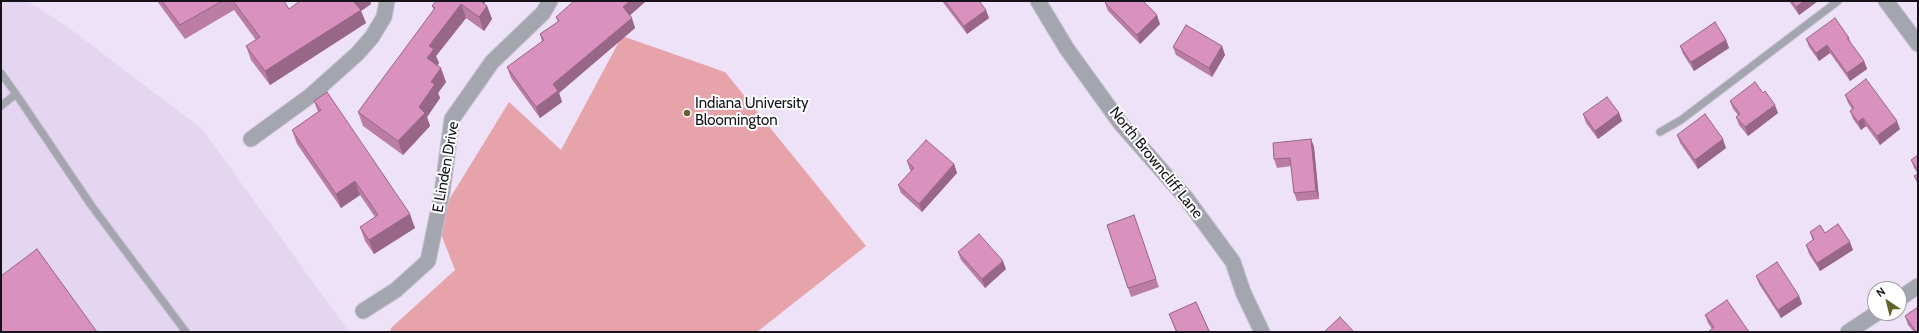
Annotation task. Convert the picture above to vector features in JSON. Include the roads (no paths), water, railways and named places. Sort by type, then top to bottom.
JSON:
[{"type":"street","points":[[251,139],[310,96],[357,54],[372,37],[384,17],[387,1]]},
{"type":"street","name":"E Linden Drive","points":[[363,311],[396,290],[428,261],[442,193],[452,119],[492,62],[543,13],[550,1]]},
{"type":"street","name":"North Browncliff Lane","points":[[1038,1],[1067,50],[1121,124],[1186,198],[1233,262],[1243,292],[1262,332]]},
{"type":"street","points":[[1886,1],[1918,44]]},
{"type":"street","points":[[1907,293],[1918,286]]},
{"type":"street","points":[[1848,332],[1867,320]]},
{"type":"lane","points":[[1660,132],[1681,120],[1838,1]]},
{"type":"lane","points":[[1,73],[92,205],[186,332]]},
{"type":"lane","points":[[1,106],[16,94]]},
{"type":"place","name":"Indiana University Bloomington","points":[[687,113]]}]
